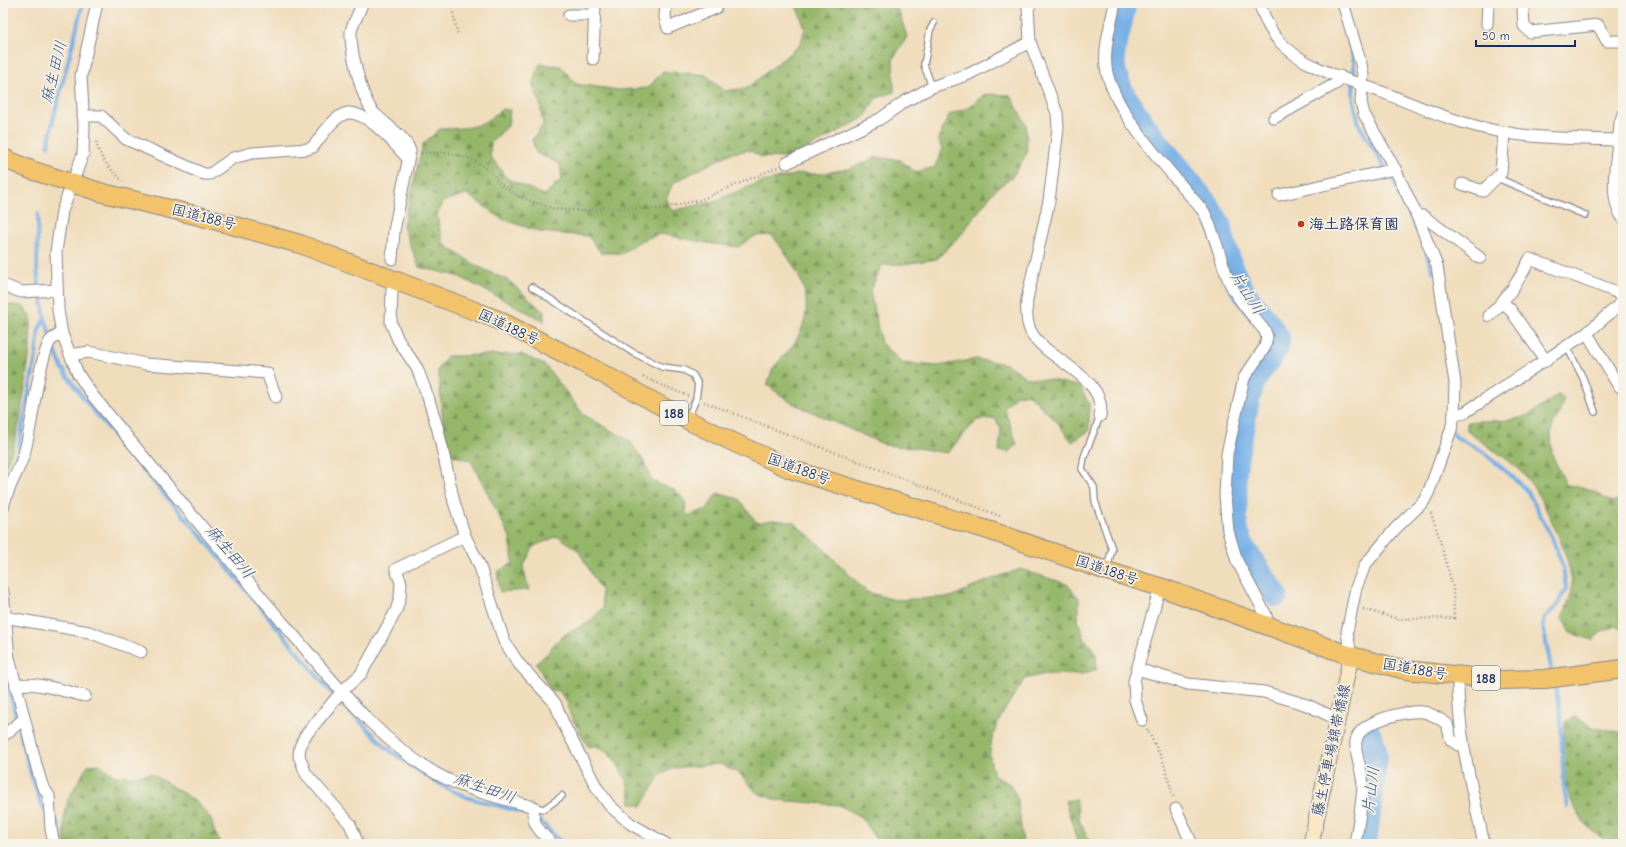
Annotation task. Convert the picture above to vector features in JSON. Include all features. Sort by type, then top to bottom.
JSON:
[{"type":"highway","name":"国道188号","points":[[3,158],[71,184],[257,231],[300,244],[496,319],[581,362],[687,420],[790,469],[991,531],[1107,571],[1160,587],[1351,656],[1406,670],[1501,680],[1545,679],[1623,669]]},
{"type":"main road","name":"藤生停車場錦帯橋線","points":[[1311,844],[1351,656]]},
{"type":"street","points":[[98,3],[80,76],[88,116],[83,154],[62,211],[56,252],[62,334],[78,374],[93,396],[257,592],[342,691],[377,729],[408,755],[438,774],[464,787],[534,807],[536,826],[552,844]]},
{"type":"street","points":[[362,3],[360,11],[353,23],[351,33],[353,51],[365,98],[372,112],[407,142],[409,155],[394,231],[392,259]]},
{"type":"street","points":[[593,59],[595,3]]},
{"type":"street","points":[[666,3],[665,17],[668,28],[716,8]]},
{"type":"street","points":[[1032,3],[1028,7],[1030,42],[1057,113],[1058,128],[1049,201],[1027,300],[1026,316],[1032,333],[1043,346],[1086,380],[1096,393],[1102,407],[1100,416]]},
{"type":"street","points":[[1115,3],[1106,54],[1107,72],[1121,105],[1132,125],[1204,212],[1210,223],[1227,276],[1236,295],[1265,331],[1267,337],[1265,347],[1244,378],[1227,454],[1225,477],[1228,531],[1237,561],[1266,615],[1267,625]]},
{"type":"street","points":[[1260,3],[1270,28],[1279,40],[1295,55],[1315,66],[1454,120],[1504,133],[1583,140],[1621,140]]},
{"type":"street","points":[[1343,3],[1361,64],[1363,75],[1361,102],[1364,114],[1395,169],[1417,216],[1439,275],[1454,376],[1454,415],[1439,466],[1424,501],[1395,529],[1365,565],[1356,588],[1351,606],[1347,632],[1351,656]]},
{"type":"street","points":[[1487,24],[1488,3]]},
{"type":"street","points":[[1523,10],[1524,26],[1530,32],[1598,25],[1607,41],[1623,41]]},
{"type":"street","points":[[569,15],[594,15]]},
{"type":"street","points":[[787,163],[880,119],[904,102],[932,87],[969,74],[1030,42]]},
{"type":"street","points":[[1274,118],[1337,83],[1340,76]]},
{"type":"street","points":[[88,116],[101,116],[126,139],[204,174],[210,174],[233,158],[252,153],[308,149],[313,147],[337,119],[348,113],[360,115],[409,155]]},
{"type":"street","points":[[1623,114],[1620,123],[1621,140],[1614,196],[1619,212],[1623,218]]},
{"type":"street","points":[[1462,184],[1482,191],[1501,173],[1504,133]]},
{"type":"street","points":[[1279,195],[1395,169]]},
{"type":"street","points":[[1417,216],[1423,216],[1480,258]]},
{"type":"street","points":[[1454,415],[1464,413],[1567,347],[1587,333],[1619,305],[1623,297],[1614,292],[1530,259],[1519,280],[1503,302],[1489,316]]},
{"type":"street","points":[[3,284],[21,292],[58,290]]},
{"type":"street","points":[[392,290],[391,323],[398,340],[417,368],[428,397],[438,430],[454,502],[465,536],[479,564],[504,641],[519,664],[558,708],[564,725],[597,788],[610,806],[631,824],[666,844]]},
{"type":"street","points":[[1503,302],[1510,309],[1546,361]]},
{"type":"street","points":[[1587,333],[1618,385],[1623,390]]},
{"type":"street","points":[[3,508],[6,492],[24,455],[48,344],[56,336],[62,334]]},
{"type":"street","points":[[70,355],[89,352],[116,359],[146,364],[266,373],[276,397]]},
{"type":"street","points":[[358,844],[350,824],[306,774],[299,756],[300,746],[305,736],[342,691],[361,674],[396,611],[401,590],[401,583],[396,569],[465,536]]},
{"type":"street","points":[[1142,720],[1135,700],[1134,681],[1160,587]]},
{"type":"street","points":[[3,592],[4,617],[9,658],[42,785],[49,796],[51,829],[54,844]]},
{"type":"street","points":[[4,617],[89,632],[141,652]]},
{"type":"street","points":[[1137,669],[1188,684],[1264,692],[1307,705],[1337,719]]},
{"type":"street","points":[[1458,676],[1459,713],[1463,745],[1484,844]]},
{"type":"street","points":[[16,686],[23,684],[32,685],[85,696]]},
{"type":"street","points":[[1356,844],[1363,786],[1360,762],[1356,750],[1356,739],[1360,734],[1376,721],[1388,716],[1422,712],[1429,714],[1447,724],[1450,740],[1463,745]]},
{"type":"street","points":[[3,736],[24,719]]},
{"type":"street","points":[[1176,809],[1192,844]]},
{"type":"lane","points":[[932,87],[924,65],[930,30],[934,23]]},
{"type":"lane","points":[[1498,176],[1502,180],[1586,215]]},
{"type":"lane","points":[[532,287],[632,352],[662,367],[684,370],[693,375],[698,384],[696,399],[687,420]]},
{"type":"lane","points":[[1567,347],[1583,378],[1595,412]]},
{"type":"lane","points":[[1100,416],[1084,457],[1082,469],[1094,487],[1095,501],[1112,549],[1107,571]]},
{"type":"lane","points":[[534,807],[544,809],[562,796]]},
{"type":"path","points":[[449,3],[451,3],[458,36]]},
{"type":"path","points":[[88,116],[99,155],[124,183]]},
{"type":"path","points":[[409,155],[450,153],[472,159],[488,169],[501,185],[520,197],[554,209],[585,211],[606,206],[660,209],[700,200],[787,163]]},
{"type":"path","points":[[640,376],[957,499],[1007,520]]},
{"type":"path","points":[[1351,606],[1398,619],[1454,618],[1453,588],[1440,540],[1428,504],[1424,501]]},
{"type":"path","points":[[1142,720],[1163,761],[1173,792],[1176,809]]},
{"type":"green space","points":[[795,3],[892,3],[899,12],[907,37],[893,59],[894,92],[875,99],[865,117],[812,146],[785,158],[761,157],[749,150],[731,153],[673,183],[666,199],[672,211],[712,202],[758,183],[803,173],[818,174],[849,169],[876,157],[900,160],[915,172],[935,167],[942,149],[938,139],[949,115],[967,108],[985,94],[1010,95],[1026,124],[1027,153],[1014,175],[994,191],[959,237],[937,259],[904,264],[882,265],[870,291],[881,343],[902,363],[938,366],[976,359],[1007,364],[1027,378],[1052,380],[1080,387],[1089,404],[1089,431],[1072,442],[1058,423],[1027,393],[1015,396],[1004,408],[1017,444],[1010,452],[999,451],[1001,428],[994,418],[977,420],[947,453],[885,445],[790,402],[767,385],[774,367],[793,345],[801,329],[806,315],[806,301],[798,274],[772,235],[755,236],[738,247],[660,234],[640,241],[622,253],[601,253],[588,236],[540,232],[502,219],[467,194],[442,202],[437,216],[443,244],[477,266],[509,281],[544,312],[544,321],[458,276],[419,267],[403,226],[423,144],[440,129],[467,128],[480,124],[494,116],[502,109],[510,110],[508,126],[491,142],[490,156],[508,179],[544,195],[562,179],[560,164],[536,153],[532,140],[543,125],[540,103],[532,83],[540,64],[561,66],[576,84],[619,90],[648,88],[663,71],[706,75],[724,91],[747,88],[800,45],[805,28]]},
{"type":"green space","points":[[3,304],[23,306],[31,318],[30,350],[20,420],[13,448],[3,472]]},
{"type":"green space","points":[[521,354],[545,365],[584,415],[630,441],[644,462],[652,481],[674,490],[685,500],[686,516],[707,509],[717,493],[739,499],[757,523],[772,520],[793,522],[823,548],[867,592],[895,600],[951,597],[984,582],[1020,569],[1067,584],[1079,598],[1078,620],[1084,637],[1096,654],[1097,669],[1082,674],[1045,674],[1025,679],[1003,713],[994,732],[992,742],[990,755],[994,776],[1010,784],[1018,800],[1023,844],[879,844],[861,817],[839,805],[776,800],[757,793],[740,774],[720,764],[674,768],[659,776],[642,806],[631,803],[627,781],[614,759],[601,748],[588,746],[570,715],[567,702],[559,691],[550,690],[536,663],[567,633],[591,621],[603,607],[601,590],[578,550],[558,536],[534,546],[523,567],[529,590],[500,592],[497,572],[513,563],[510,537],[471,461],[452,455],[443,423],[438,370],[447,356]]},
{"type":"green space","points":[[1558,395],[1564,398],[1560,412],[1551,430],[1552,454],[1566,485],[1590,490],[1611,502],[1623,499],[1623,630],[1615,626],[1600,633],[1593,640],[1570,633],[1562,617],[1572,591],[1570,570],[1552,522],[1536,491],[1519,469],[1467,431],[1467,422],[1510,420],[1523,417]]},
{"type":"green space","points":[[1575,717],[1593,727],[1623,733],[1623,844],[1601,838],[1592,831],[1584,822],[1571,801],[1564,779],[1563,750],[1565,721]]},
{"type":"green space","points":[[100,764],[114,776],[134,776],[151,773],[195,801],[210,817],[215,833],[221,844],[65,844],[64,818],[68,799],[88,765]]},
{"type":"green space","points":[[1076,799],[1080,822],[1091,844],[1078,844],[1065,801]]},
{"type":"waterway","name":"麻生田川","points":[[48,146],[54,116],[83,3]]},
{"type":"waterway","name":"片山川","points":[[1125,3],[1113,55],[1115,75],[1122,92],[1143,124],[1208,206],[1219,224],[1231,268],[1242,290],[1278,338],[1277,348],[1255,379],[1249,396],[1235,470],[1236,529],[1244,549],[1276,595]]},
{"type":"waterway","points":[[1348,38],[1354,62],[1353,97],[1359,125],[1394,183],[1417,231]]},
{"type":"waterway","points":[[1623,188],[1623,206]]},
{"type":"waterway","name":"麻生田川","points":[[38,214],[37,271],[45,318],[53,345],[62,368],[81,395],[131,457],[199,533],[334,696],[388,749],[448,789],[469,798],[525,813]]},
{"type":"waterway","points":[[1427,256],[1433,272]]},
{"type":"waterway","points":[[3,483],[17,455],[36,355],[39,329],[45,318]]},
{"type":"waterway","points":[[1453,432],[1456,437],[1482,451],[1528,492],[1553,540],[1563,567],[1566,588],[1556,607],[1545,617],[1543,626],[1552,673]]},
{"type":"waterway","points":[[3,655],[9,688],[28,764],[35,786],[47,813]]},
{"type":"waterway","points":[[1554,682],[1560,711],[1564,790],[1568,807]]},
{"type":"waterway","name":"片山川","points":[[1365,844],[1376,754],[1371,736]]},
{"type":"waterway","points":[[53,817],[58,823],[61,844]]},
{"type":"waterway","name":"麻生田川","points":[[539,820],[563,844]]},
{"type":"place","name":"海土路保育園","points":[[1301,224]]}]
